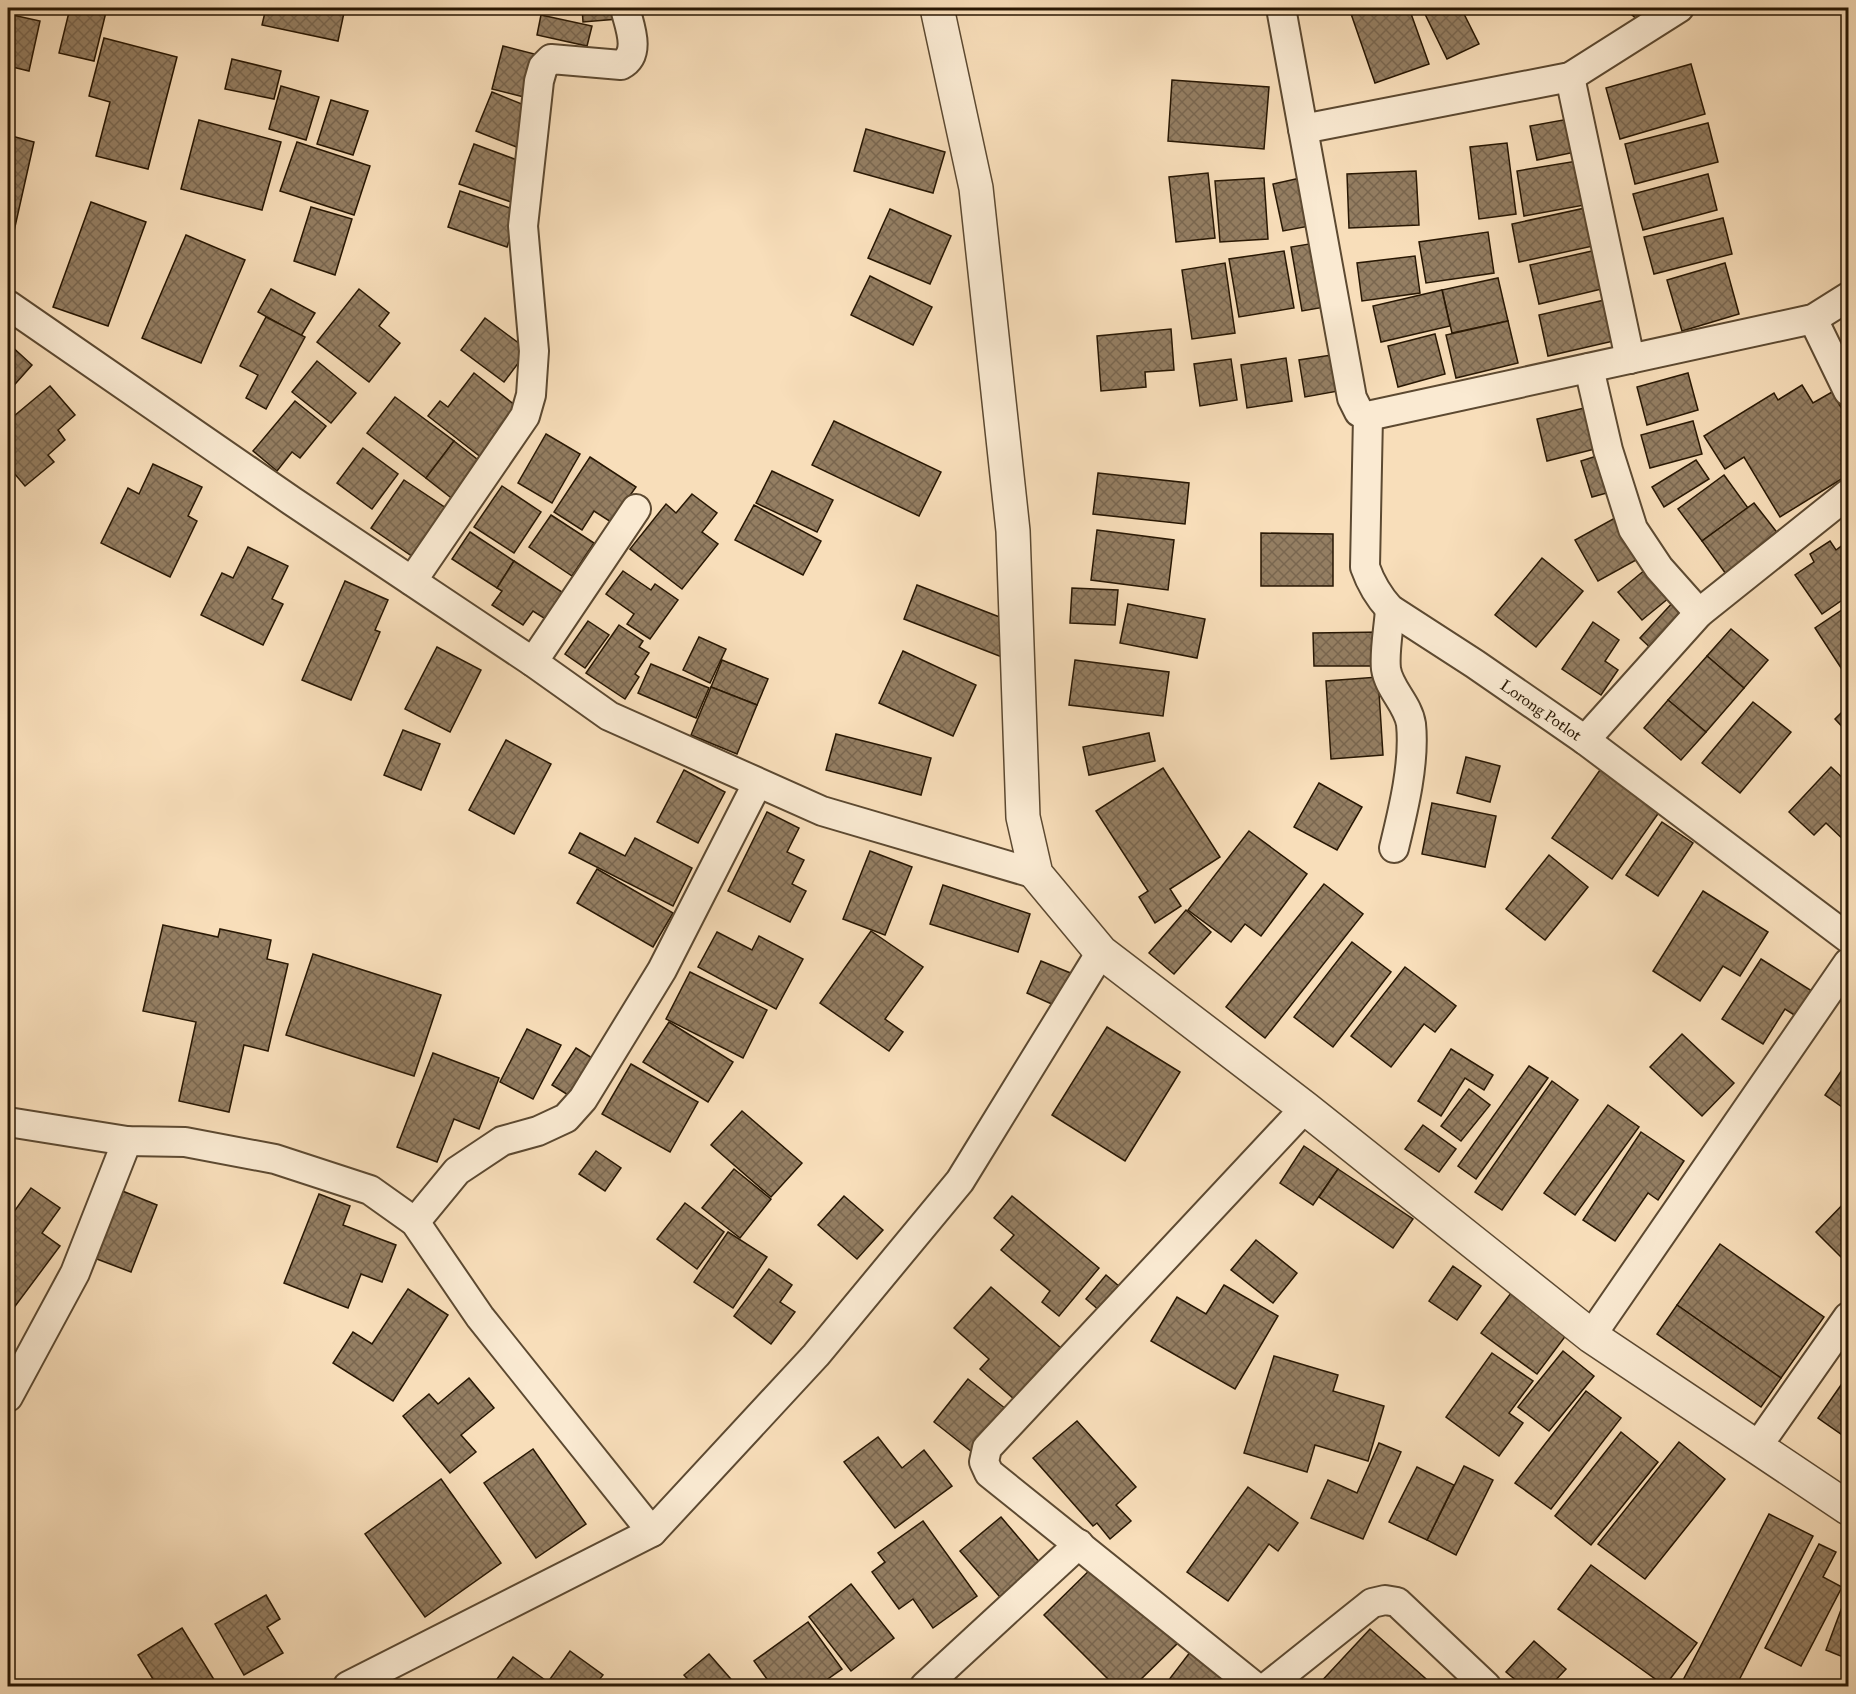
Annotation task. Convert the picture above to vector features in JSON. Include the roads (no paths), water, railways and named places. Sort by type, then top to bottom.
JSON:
[{"type":"street","points":[[412,581],[525,416],[531,395],[534,351],[523,226],[539,81],[543,67],[551,59],[621,64],[628,61],[633,41],[625,8]]},
{"type":"street","points":[[937,8],[976,188],[1013,531],[1023,817],[1036,874],[1101,952],[1305,1108],[1591,1336],[1848,1508]]},
{"type":"street","points":[[1281,8],[1352,398],[1359,412],[1368,416],[1813,319],[1848,297]]},
{"type":"street","points":[[1303,129],[1570,77],[1679,8]]},
{"type":"street","points":[[1570,77],[1630,359]]},
{"type":"street","points":[[8,305],[609,716],[822,812],[1036,874]]},
{"type":"street","points":[[1813,319],[1848,391]]},
{"type":"street","points":[[1590,368],[1608,450],[1633,529],[1659,568],[1699,613]]},
{"type":"street","name":"Lorong Potlot","points":[[1368,416],[1365,567],[1379,597],[1390,609],[1585,740],[1848,938]]},
{"type":"street","points":[[1585,740],[1699,613],[1848,494]]},
{"type":"street","points":[[533,662],[636,509]]},
{"type":"street","points":[[1390,609],[1386,670],[1408,713],[1411,725],[1409,769],[1394,848]]},
{"type":"street","points":[[415,1222],[457,1171],[502,1141],[538,1131],[566,1118],[583,1099],[662,970],[757,784]]},
{"type":"street","points":[[348,1686],[652,1532],[816,1355],[960,1180],[1101,952]]},
{"type":"street","points":[[1591,1336],[1848,963]]},
{"type":"street","points":[[1254,1686],[989,1473],[984,1462],[987,1448],[1305,1108]]},
{"type":"street","points":[[8,1122],[127,1141],[185,1142],[275,1160],[370,1190],[415,1222],[480,1317],[652,1532]]},
{"type":"street","points":[[8,1397],[75,1273],[127,1141]]},
{"type":"street","points":[[1757,1447],[1848,1317]]},
{"type":"street","points":[[925,1686],[1079,1544]]},
{"type":"street","points":[[1268,1686],[1372,1603],[1385,1600],[1397,1602],[1486,1686]]}]
